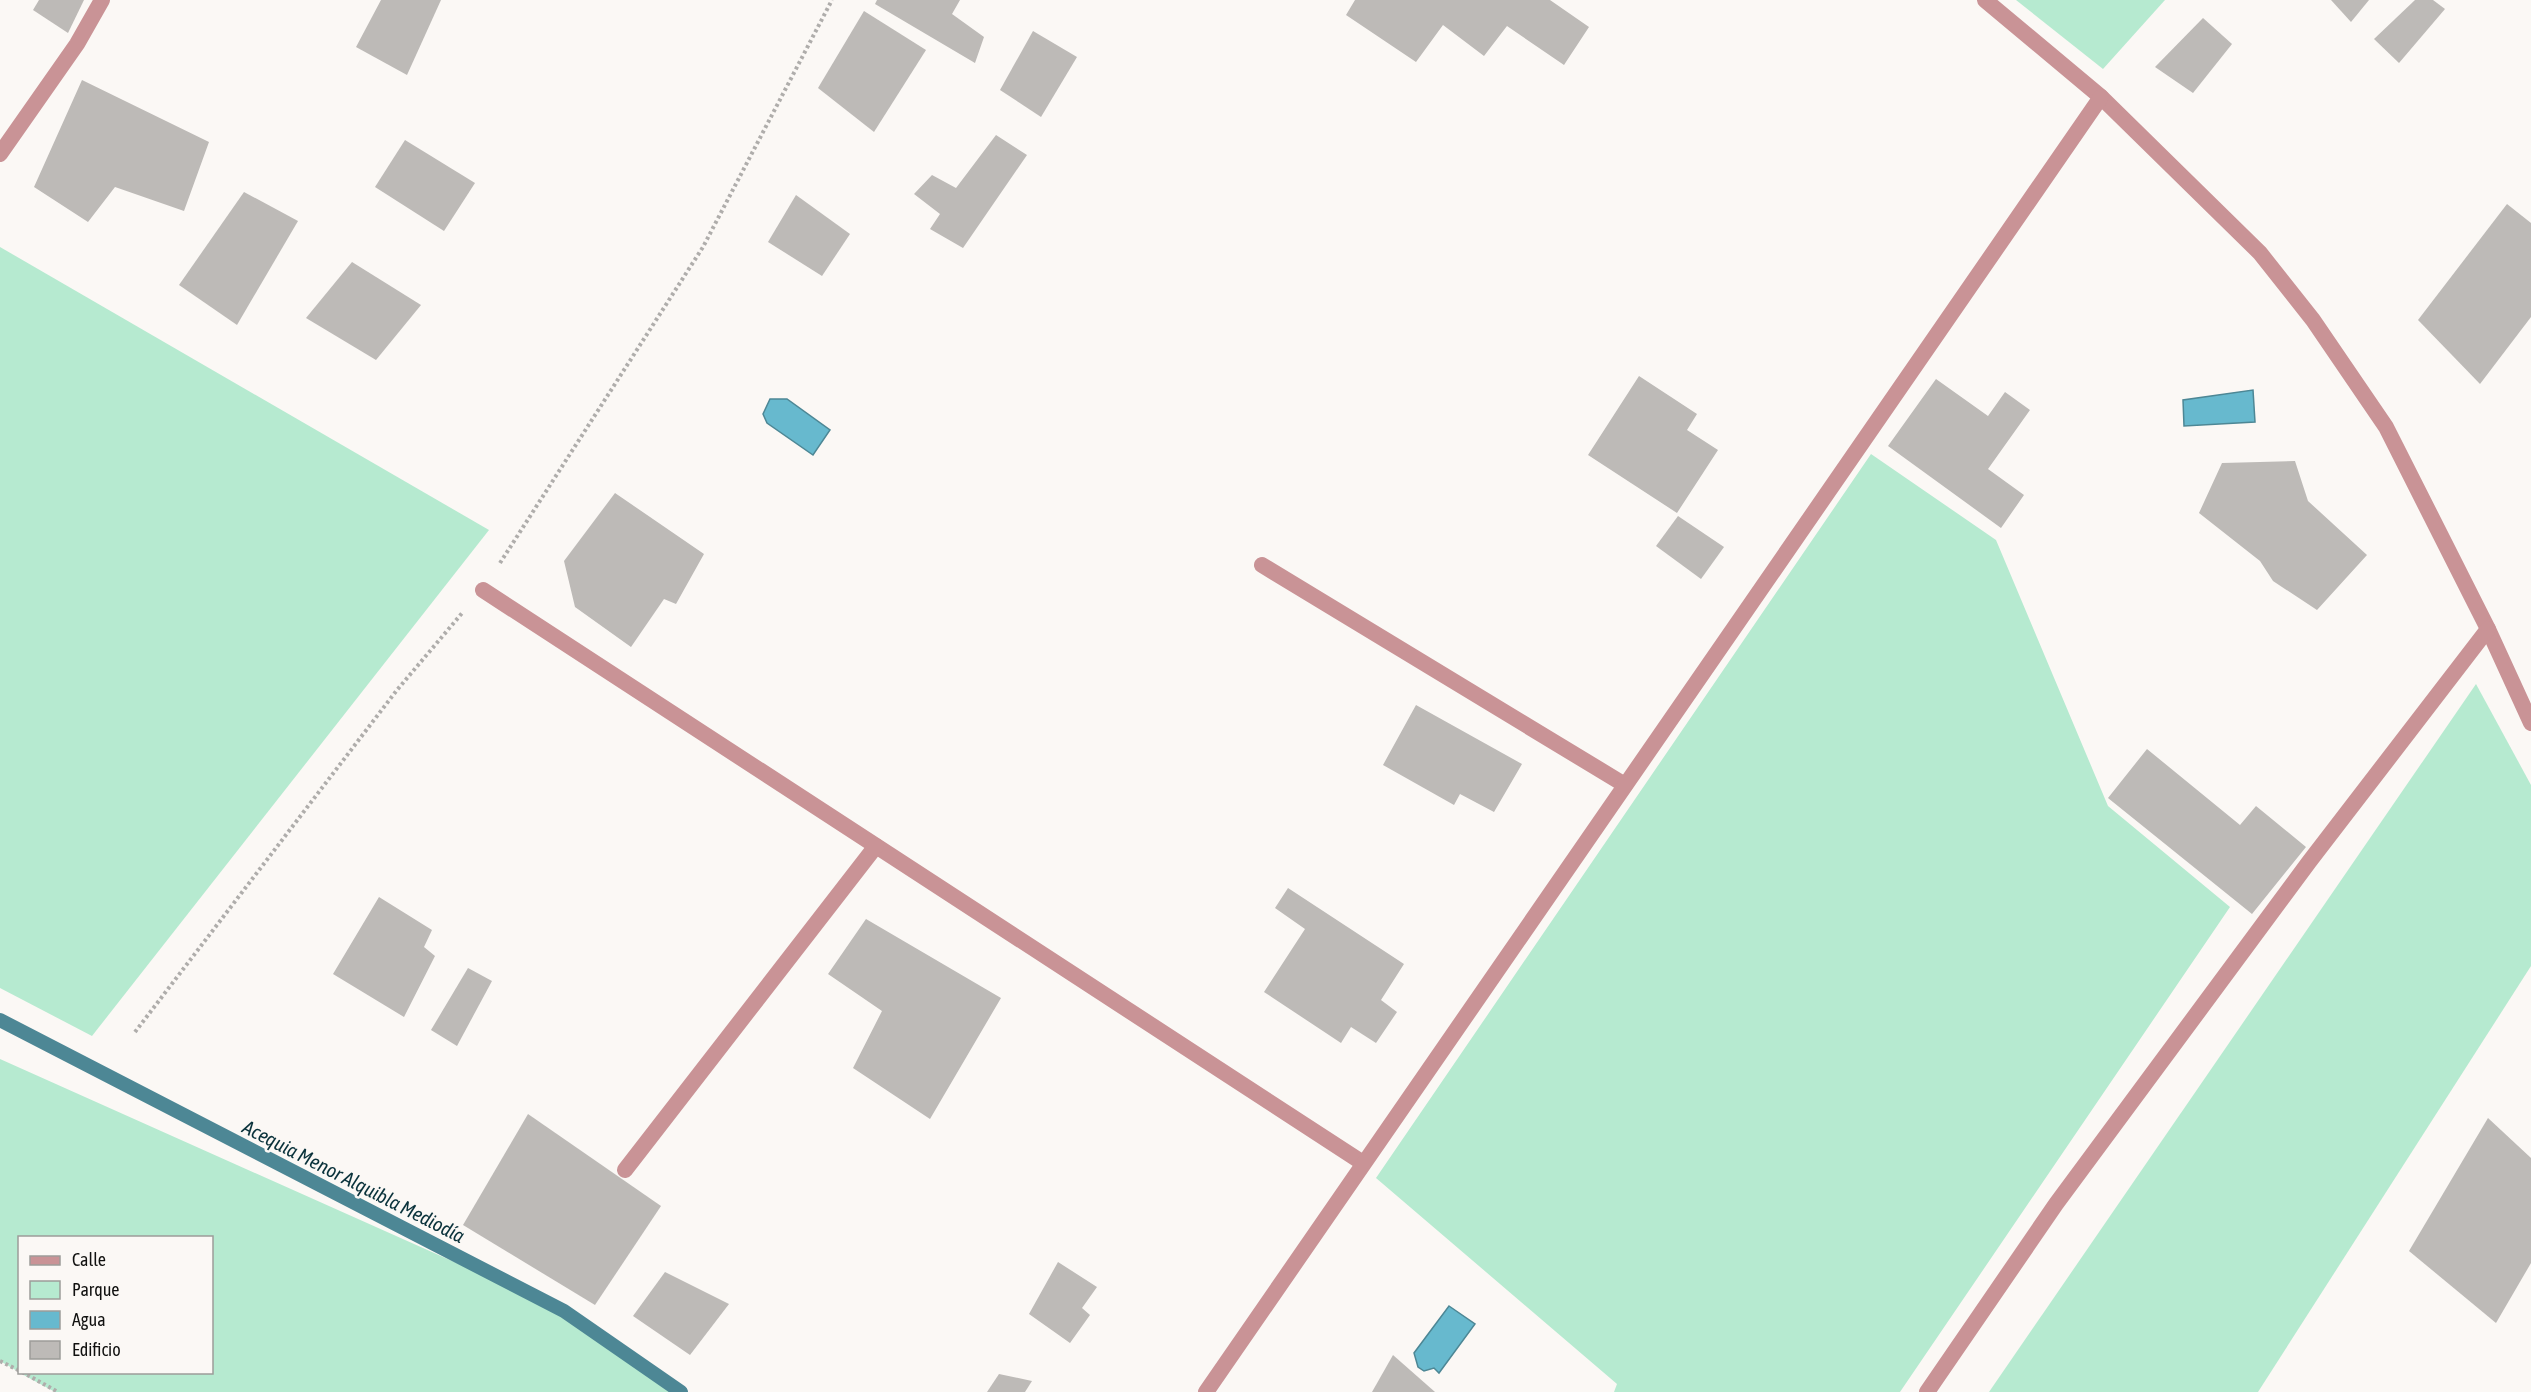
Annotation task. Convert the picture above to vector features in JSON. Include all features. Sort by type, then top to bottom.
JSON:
[{"type":"street","points":[[0,154],[77,44],[102,0]]},
{"type":"street","points":[[1985,0],[2101,97],[2260,253],[2313,320],[2386,427],[2488,629],[2531,723]]},
{"type":"street","points":[[1206,1392],[2101,97]]},
{"type":"street","points":[[1262,565],[1625,784]]},
{"type":"street","points":[[483,590],[1363,1163]]},
{"type":"street","points":[[1927,1392],[2063,1194],[2317,853],[2488,629]]},
{"type":"street","points":[[625,1170],[876,846]]},
{"type":"path","points":[[135,1032],[397,690],[483,590],[703,247],[832,0]]},
{"type":"path","points":[[0,1361],[18,1370]]},
{"type":"path","points":[[25,1374],[58,1392]]},
{"type":"green space","points":[[2016,0],[2165,0],[2103,69]]},
{"type":"green space","points":[[0,247],[489,530],[92,1036],[0,988]]},
{"type":"green space","points":[[1871,454],[1996,540],[2108,806],[2230,907],[1900,1392],[1614,1392],[1617,1384],[1376,1178]]},
{"type":"green space","points":[[2476,684],[2531,785],[2531,966],[2258,1392],[1989,1392]]},
{"type":"green space","points":[[0,1059],[564,1311],[679,1392],[55,1392],[22,1374],[213,1374],[213,1236],[18,1236],[18,1371],[0,1361]]},
{"type":"water","points":[[2253,390],[2255,422],[2184,426],[2183,400]]},
{"type":"water","points":[[770,399],[787,399],[830,430],[813,455],[767,423],[763,414]]},
{"type":"water","points":[[1449,1306],[1475,1324],[1439,1373],[1434,1368],[1424,1371],[1418,1367],[1414,1353]]},
{"type":"building","points":[[39,0],[84,0],[68,33],[33,10]]},
{"type":"building","points":[[381,0],[441,0],[407,75],[356,47]]},
{"type":"building","points":[[877,0],[960,0],[952,14],[984,37],[975,63],[875,4]]},
{"type":"building","points":[[1355,0],[1550,0],[1589,27],[1564,65],[1507,26],[1484,56],[1443,25],[1416,62],[1346,15]]},
{"type":"building","points":[[2331,0],[2369,0],[2351,22]]},
{"type":"building","points":[[2415,0],[2433,0],[2445,9],[2399,63],[2374,39]]},
{"type":"building","points":[[864,11],[926,50],[874,132],[818,88]]},
{"type":"building","points":[[2203,18],[2232,44],[2193,93],[2155,67]]},
{"type":"building","points":[[1033,31],[1077,57],[1041,117],[1000,90]]},
{"type":"building","points":[[82,80],[209,142],[184,211],[115,187],[88,222],[34,187]]},
{"type":"building","points":[[996,135],[1027,155],[963,248],[930,229],[940,214],[914,194],[932,175],[956,188]]},
{"type":"building","points":[[405,140],[475,183],[444,231],[375,187]]},
{"type":"building","points":[[244,192],[298,221],[237,325],[179,285]]},
{"type":"building","points":[[796,195],[850,234],[822,276],[768,242]]},
{"type":"building","points":[[2507,204],[2531,223],[2531,317],[2480,384],[2418,320]]},
{"type":"building","points":[[352,262],[421,305],[376,360],[306,318]]},
{"type":"building","points":[[1639,376],[1697,414],[1687,430],[1718,450],[1677,513],[1588,455]]},
{"type":"building","points":[[1936,379],[1988,416],[2005,392],[2030,410],[1988,469],[2024,495],[2001,528],[1888,446]]},
{"type":"building","points":[[2295,461],[2308,501],[2367,555],[2317,610],[2273,581],[2260,561],[2199,513],[2222,463]]},
{"type":"building","points":[[615,493],[704,554],[676,604],[664,599],[631,647],[575,607],[564,561]]},
{"type":"building","points":[[1678,516],[1724,547],[1701,579],[1656,546]]},
{"type":"building","points":[[1416,705],[1522,764],[1494,812],[1460,794],[1454,805],[1383,765]]},
{"type":"building","points":[[2147,749],[2240,825],[2256,806],[2306,847],[2252,914],[2108,798]]},
{"type":"building","points":[[1288,888],[1404,964],[1381,1000],[1397,1012],[1376,1043],[1351,1027],[1341,1043],[1264,992],[1305,929],[1275,908]]},
{"type":"building","points":[[379,897],[432,930],[424,947],[435,956],[404,1017],[333,974]]},
{"type":"building","points":[[866,919],[1001,998],[930,1119],[853,1068],[882,1011],[828,974]]},
{"type":"building","points":[[468,968],[492,981],[457,1046],[431,1030]]},
{"type":"building","points":[[528,1114],[661,1206],[595,1305],[463,1225]]},
{"type":"building","points":[[2488,1118],[2531,1158],[2531,1263],[2496,1323],[2409,1251]]},
{"type":"building","points":[[1058,1262],[1097,1287],[1082,1308],[1090,1315],[1070,1343],[1029,1314]]},
{"type":"building","points":[[665,1272],[729,1304],[690,1355],[633,1316]]},
{"type":"building","points":[[1393,1355],[1435,1392],[1372,1392]]},
{"type":"building","points":[[999,1374],[1032,1381],[1025,1392],[987,1392]]},
{"type":"waterway","name":"Acequia Menor Alquibla Mediodía","points":[[0,1020],[564,1311],[681,1392]]}]
